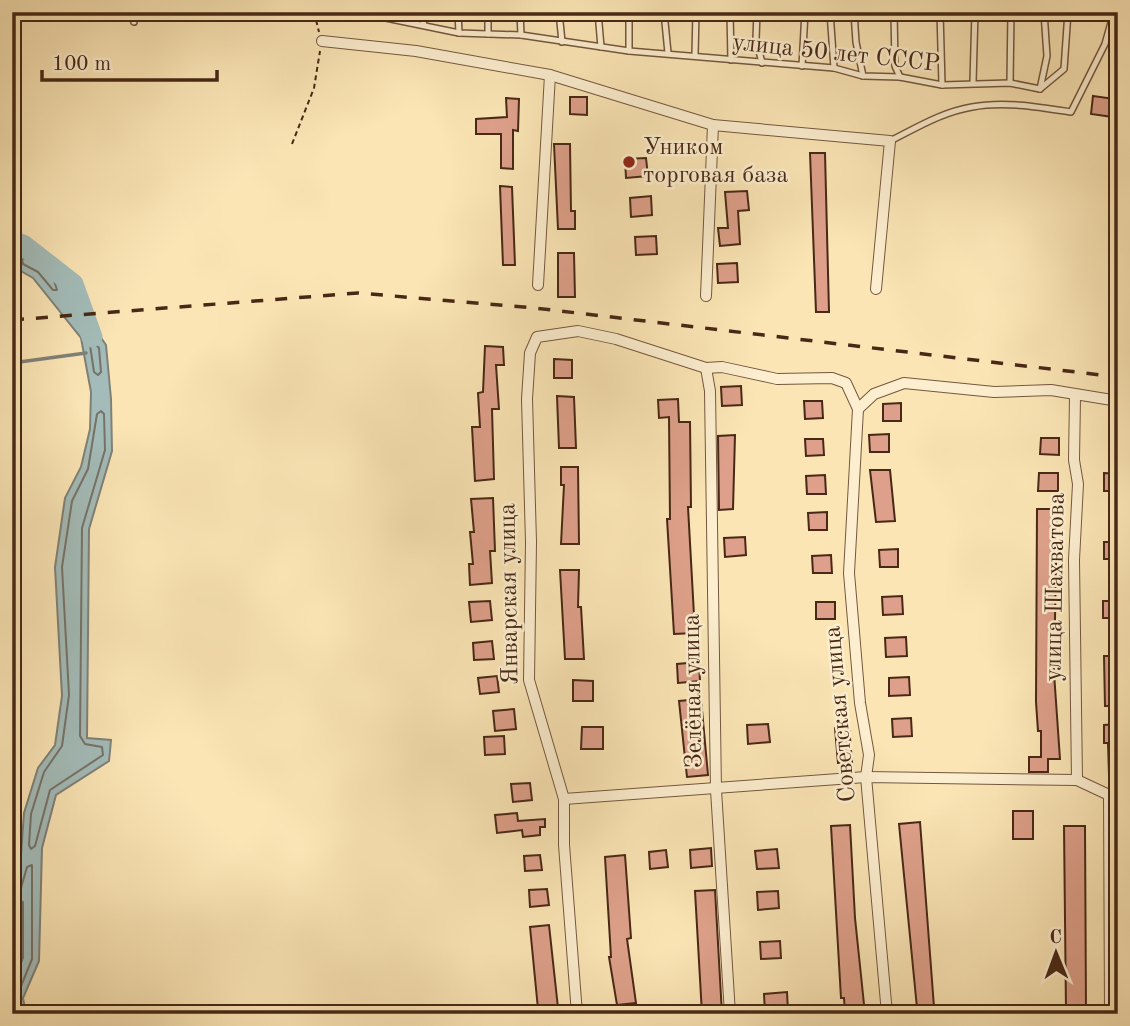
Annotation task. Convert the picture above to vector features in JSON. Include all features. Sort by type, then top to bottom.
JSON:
[{"type":"street","points":[[322,41],[416,51],[550,75],[713,125],[890,141],[876,289]]},
{"type":"street","points":[[538,285],[550,75]]},
{"type":"street","points":[[706,296],[713,125]]},
{"type":"street","name":"Январская улица","points":[[577,1014],[564,845],[564,799],[528,680],[531,542],[527,400],[530,353],[537,337],[578,331],[616,339],[706,368]]},
{"type":"street","points":[[706,368],[722,367],[777,379],[832,378],[846,383],[858,409],[874,394],[904,383],[994,392],[1051,390],[1118,401]]},
{"type":"street","name":"Зелёная улица","points":[[706,368],[710,391],[716,790],[730,1014]]},
{"type":"street","name":"улица Шахватова","points":[[1075,396],[1073,460],[1079,484],[1074,560],[1077,780]]},
{"type":"street","name":"Советская улица","points":[[858,409],[849,573],[860,703],[869,755],[866,777],[887,1014]]},
{"type":"street","points":[[564,799],[866,777],[1077,780],[1113,795],[1111,1014]]},
{"type":"lane","points":[[134,22],[135,12]]},
{"type":"lane","name":"улица 50 лет СССР","points":[[377,12],[459,33],[521,35],[629,51],[695,54],[731,60],[834,68],[863,76],[900,78],[942,85],[1010,83],[1040,89]]},
{"type":"lane","points":[[420,12],[424,26]]},
{"type":"lane","points":[[458,12],[459,33]]},
{"type":"lane","points":[[488,12],[488,34]]},
{"type":"lane","points":[[520,12],[521,35]]},
{"type":"lane","points":[[559,12],[562,42]]},
{"type":"lane","points":[[598,12],[601,47]]},
{"type":"lane","points":[[629,12],[629,51]]},
{"type":"lane","points":[[664,12],[668,53]]},
{"type":"lane","points":[[695,54],[696,12]]},
{"type":"lane","points":[[730,12],[731,60]]},
{"type":"lane","points":[[757,12],[756,39],[762,63]]},
{"type":"lane","points":[[802,66],[805,12]]},
{"type":"lane","points":[[830,12],[834,68]]},
{"type":"lane","points":[[855,12],[856,42],[863,76]]},
{"type":"lane","points":[[894,12],[895,66],[900,78]]},
{"type":"lane","points":[[940,12],[942,85]]},
{"type":"lane","points":[[973,82],[975,12]]},
{"type":"lane","points":[[1010,83],[1011,12]]},
{"type":"lane","points":[[1040,89],[1047,56],[1044,12]]},
{"type":"lane","points":[[1040,89],[1064,69],[1068,12]]},
{"type":"lane","points":[[890,141],[936,117],[972,106],[1026,106],[1071,112],[1110,30],[1114,12]]},
{"type":"lane","points":[[1110,30],[1118,41]]},
{"type":"path","points":[[292,144],[314,88],[322,41],[314,12]]},
{"type":"water","points":[[12,246],[55,259],[63,281],[106,345],[112,451],[89,529],[87,738],[111,740],[109,761],[56,795],[42,848],[39,961],[23,998],[26,1014],[12,1014],[12,954],[16,951],[12,895],[20,869],[24,813],[38,768],[55,745],[62,696],[55,567],[65,498],[81,467],[90,429],[91,392],[81,338],[33,278],[12,266]]},
{"type":"building","points":[[1093,96],[1115,99],[1113,117],[1091,114]]},
{"type":"building","points":[[570,97],[587,97],[587,115],[570,114]]},
{"type":"building","points":[[506,98],[519,99],[518,131],[513,130],[513,169],[501,168],[501,134],[476,134],[476,119],[507,117]]},
{"type":"building","points":[[554,144],[570,144],[571,211],[575,211],[575,229],[558,229]]},
{"type":"building","points":[[810,153],[825,153],[829,312],[816,312]]},
{"type":"building","points":[[646,158],[648,176],[626,178],[625,159]]},
{"type":"building","points":[[500,186],[512,187],[515,265],[503,265]]},
{"type":"building","points":[[747,191],[749,210],[738,211],[740,244],[720,246],[718,228],[728,228],[725,192]]},
{"type":"building","points":[[651,196],[652,215],[631,217],[630,198]]},
{"type":"building","points":[[656,236],[657,254],[636,255],[635,237]]},
{"type":"building","points":[[558,253],[574,253],[575,297],[558,297]]},
{"type":"building","points":[[737,263],[738,282],[718,283],[717,264]]},
{"type":"building","points":[[485,346],[503,347],[504,365],[496,365],[499,409],[492,409],[494,479],[475,481],[472,427],[480,427],[478,393],[483,392]]},
{"type":"building","points":[[554,359],[572,360],[572,378],[554,378]]},
{"type":"building","points":[[741,386],[742,405],[722,406],[721,387]]},
{"type":"building","points":[[557,396],[574,397],[576,448],[559,448]]},
{"type":"building","points":[[678,399],[679,422],[690,422],[691,507],[688,507],[695,633],[674,634],[667,519],[670,519],[669,417],[659,418],[658,400]]},
{"type":"building","points":[[804,401],[822,401],[823,418],[805,419]]},
{"type":"building","points":[[901,403],[901,421],[883,421],[883,404]]},
{"type":"building","points":[[889,434],[889,452],[870,452],[869,435]]},
{"type":"building","points":[[735,435],[733,509],[719,510],[718,436]]},
{"type":"building","points":[[1041,438],[1059,438],[1059,455],[1040,454]]},
{"type":"building","points":[[805,439],[823,439],[824,455],[806,456]]},
{"type":"building","points":[[561,467],[578,467],[579,544],[561,544],[564,485],[561,485]]},
{"type":"building","points":[[870,470],[890,470],[895,521],[876,522]]},
{"type":"building","points":[[1039,473],[1058,473],[1058,491],[1038,491]]},
{"type":"building","points":[[1104,473],[1118,474],[1118,491],[1104,491]]},
{"type":"building","points":[[825,475],[826,494],[807,494],[806,476]]},
{"type":"building","points":[[493,498],[495,551],[490,551],[492,583],[470,585],[469,564],[473,564],[470,532],[474,532],[471,499]]},
{"type":"building","points":[[1037,509],[1057,509],[1054,673],[1060,759],[1048,759],[1048,772],[1029,772],[1029,757],[1041,757],[1041,731],[1038,731],[1036,702]]},
{"type":"building","points":[[827,512],[827,530],[809,530],[808,513]]},
{"type":"building","points":[[745,537],[746,555],[725,557],[724,538]]},
{"type":"building","points":[[1104,542],[1118,542],[1118,559],[1104,559]]},
{"type":"building","points":[[898,549],[898,567],[880,567],[879,550]]},
{"type":"building","points":[[831,555],[832,573],[813,573],[812,556]]},
{"type":"building","points":[[560,570],[579,570],[578,607],[581,607],[584,659],[565,659]]},
{"type":"building","points":[[902,596],[903,614],[883,615],[882,597]]},
{"type":"building","points":[[490,601],[492,620],[471,622],[469,602]]},
{"type":"building","points":[[1103,601],[1118,601],[1118,618],[1103,618]]},
{"type":"building","points":[[816,602],[835,602],[835,619],[816,619]]},
{"type":"building","points":[[906,637],[907,656],[886,657],[885,638]]},
{"type":"building","points":[[492,641],[494,659],[474,660],[473,643]]},
{"type":"building","points":[[1104,656],[1118,656],[1118,706],[1105,706]]},
{"type":"building","points":[[699,662],[700,681],[678,683],[677,664]]},
{"type":"building","points":[[497,676],[499,692],[480,694],[478,678]]},
{"type":"building","points":[[909,677],[910,695],[889,696],[889,678]]},
{"type":"building","points":[[573,680],[593,681],[593,701],[573,701]]},
{"type":"building","points":[[701,699],[708,775],[687,777],[679,701]]},
{"type":"building","points":[[514,709],[516,729],[495,731],[493,711]]},
{"type":"building","points":[[911,718],[912,736],[893,737],[892,719]]},
{"type":"building","points":[[768,724],[770,742],[748,744],[747,725]]},
{"type":"building","points":[[1118,724],[1118,775],[1109,775],[1108,743],[1104,743],[1104,725]]},
{"type":"building","points":[[849,726],[852,762],[838,763],[835,728]]},
{"type":"building","points":[[582,727],[603,727],[603,749],[581,749]]},
{"type":"building","points":[[504,736],[505,754],[485,755],[484,737]]},
{"type":"building","points":[[530,783],[532,800],[513,802],[511,784]]},
{"type":"building","points":[[1013,811],[1033,811],[1033,839],[1013,839]]},
{"type":"building","points":[[517,813],[518,821],[545,819],[545,827],[540,827],[540,835],[523,837],[522,830],[497,833],[495,815]]},
{"type":"building","points":[[920,822],[934,1007],[917,1008],[899,824]]},
{"type":"building","points":[[850,825],[855,918],[865,1014],[845,1014],[844,998],[841,998],[831,826]]},
{"type":"building","points":[[1064,826],[1085,826],[1086,1011],[1066,1011]]},
{"type":"building","points":[[711,848],[712,866],[691,868],[690,850]]},
{"type":"building","points":[[777,849],[779,868],[757,869],[755,851]]},
{"type":"building","points":[[666,850],[668,867],[650,869],[649,852]]},
{"type":"building","points":[[540,855],[542,870],[525,871],[524,856]]},
{"type":"building","points":[[625,855],[631,938],[627,939],[636,1003],[617,1005],[609,957],[605,857]]},
{"type":"building","points":[[547,889],[549,905],[530,907],[529,890]]},
{"type":"building","points":[[715,890],[722,1014],[702,1014],[695,891]]},
{"type":"building","points":[[778,891],[779,908],[758,910],[757,892]]},
{"type":"building","points":[[549,925],[558,1008],[538,1009],[530,927]]},
{"type":"building","points":[[780,941],[781,958],[761,959],[760,942]]},
{"type":"building","points":[[787,992],[788,1012],[765,1013],[764,994]]},
{"type":"waterway","points":[[12,241],[23,245],[73,284],[92,337]]},
{"type":"waterway","points":[[12,363],[86,353]]},
{"type":"railway","points":[[12,320],[358,293],[535,308],[1118,377]]},
{"type":"place","name":"Уником торговая база","points":[[629,162]]}]
